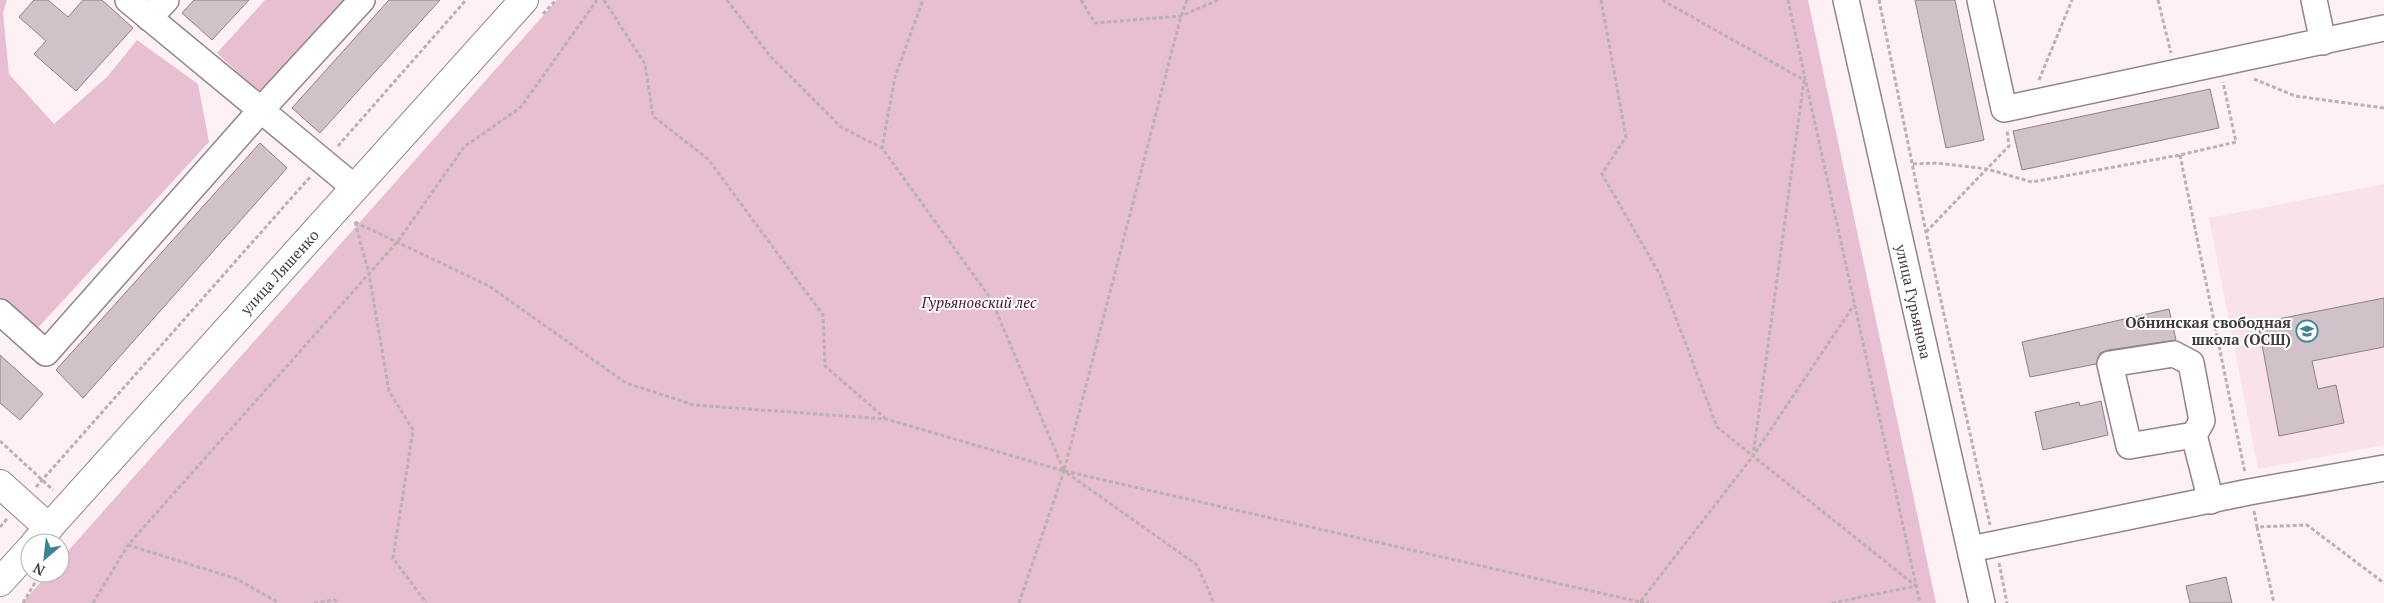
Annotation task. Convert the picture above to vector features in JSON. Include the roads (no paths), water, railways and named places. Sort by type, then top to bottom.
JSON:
[{"type":"main road","name":"улица Ляшенко","points":[[45,533],[524,0]]},
{"type":"main road","points":[[0,484],[40,533]]},
{"type":"main road","points":[[0,582],[20,560]]},
{"type":"street","points":[[128,0],[355,188]]},
{"type":"street","points":[[149,18],[166,0]]},
{"type":"street","points":[[0,312],[46,353],[260,111],[362,0]]},
{"type":"street","name":"улица Гурьянова","points":[[1846,0],[1983,547],[1982,603]]},
{"type":"street","points":[[1980,0],[2004,110],[2220,65],[2384,28]]},
{"type":"street","points":[[2314,0],[2323,42]]},
{"type":"street","points":[[2194,436],[2211,501]]},
{"type":"street","points":[[1983,547],[2249,492],[2384,468]]},
{"type":"place","name":"Обнинская свободная школа (ОСШ)","points":[[2307,331]]},
{"type":"park label","name":"Гурьяновский лес","points":[[979,302]]}]
